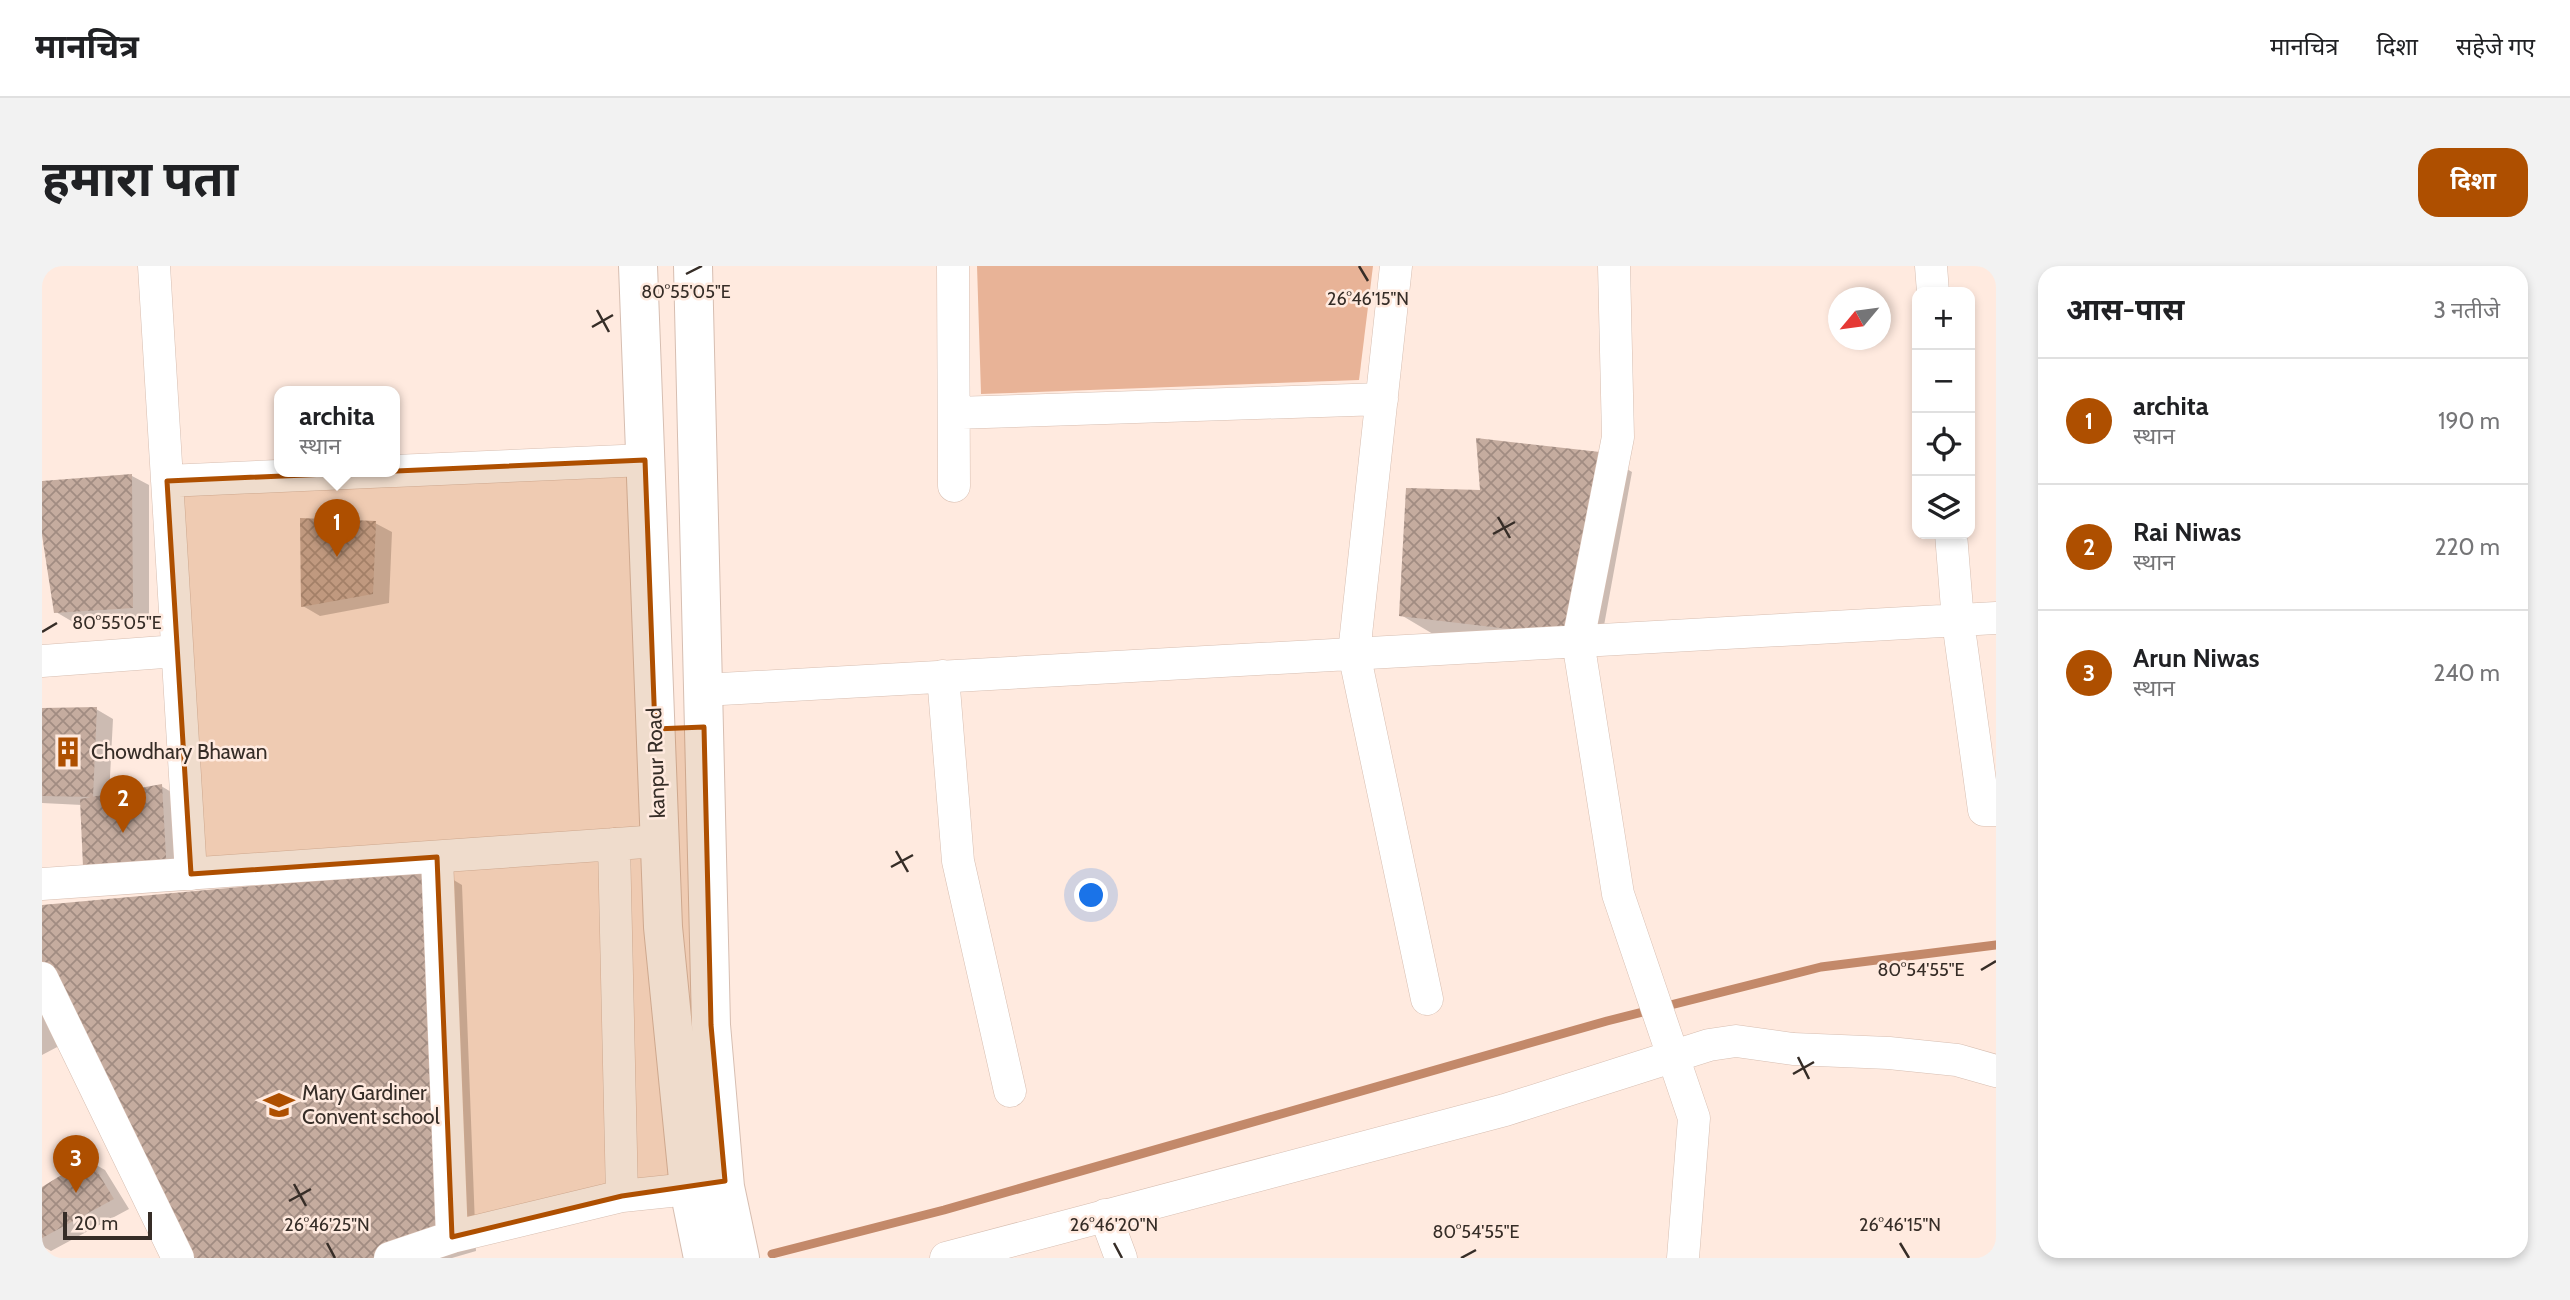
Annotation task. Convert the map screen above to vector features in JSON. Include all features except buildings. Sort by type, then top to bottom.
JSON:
[{"type":"street","points":[[154,266],[191,874]]},
{"type":"street","name":"kanpur Road","points":[[638,266],[663,927],[707,1185],[703,1258]]},
{"type":"street","points":[[692,266],[711,1025],[707,1185],[740,1258]]},
{"type":"street","points":[[953,266],[954,485]]},
{"type":"street","points":[[1396,266],[1354,653],[1427,999]]},
{"type":"street","points":[[1614,266],[1618,437],[1578,641],[1618,894],[1694,1118],[1683,1258]]},
{"type":"street","points":[[1931,266],[1933,287]]},
{"type":"street","points":[[954,413],[1382,400]]},
{"type":"street","points":[[400,471],[645,460]]},
{"type":"street","points":[[167,481],[274,476]]},
{"type":"street","points":[[1951,539],[1958,621],[1984,810],[1996,810]]},
{"type":"street","points":[[655,729],[703,708],[943,676],[1996,618]]},
{"type":"street","points":[[42,661],[177,651]]},
{"type":"street","points":[[943,676],[958,861],[1010,1091]]},
{"type":"street","points":[[42,884],[659,841]]},
{"type":"street","points":[[614,844],[622,1196]]},
{"type":"street","points":[[437,857],[452,1237]]},
{"type":"street","points":[[42,978],[178,1258]]},
{"type":"street","points":[[946,1258],[1506,1110],[1672,1052],[1709,1045],[1736,1041],[1793,1049],[1889,1053],[1957,1060],[1996,1071]]},
{"type":"street","points":[[390,1258],[452,1237],[622,1196],[707,1185]]},
{"type":"street","points":[[1105,1214],[1121,1258]]},
{"type":"highlighted area","points":[[645,460],[655,729],[704,727],[711,1025],[725,1181],[622,1196],[452,1237],[437,857],[191,874],[167,481]]},
{"type":"shaded area","points":[[977,266],[1373,266],[1359,380],[981,394]]},
{"type":"waterway","points":[[772,1254],[944,1210],[1607,1021],[1821,967],[1996,945]]},
{"type":"place","name":"archita","points":[[337,557]]},
{"type":"place","name":"Chowdhary Bhawan","points":[[68,752]]},
{"type":"place","name":"Rai Niwas","points":[[123,833]]},
{"type":"place","name":"Mary Gardiner Convent school","points":[[279,1105]]},
{"type":"place","name":"Arun Niwas","points":[[76,1193]]}]
